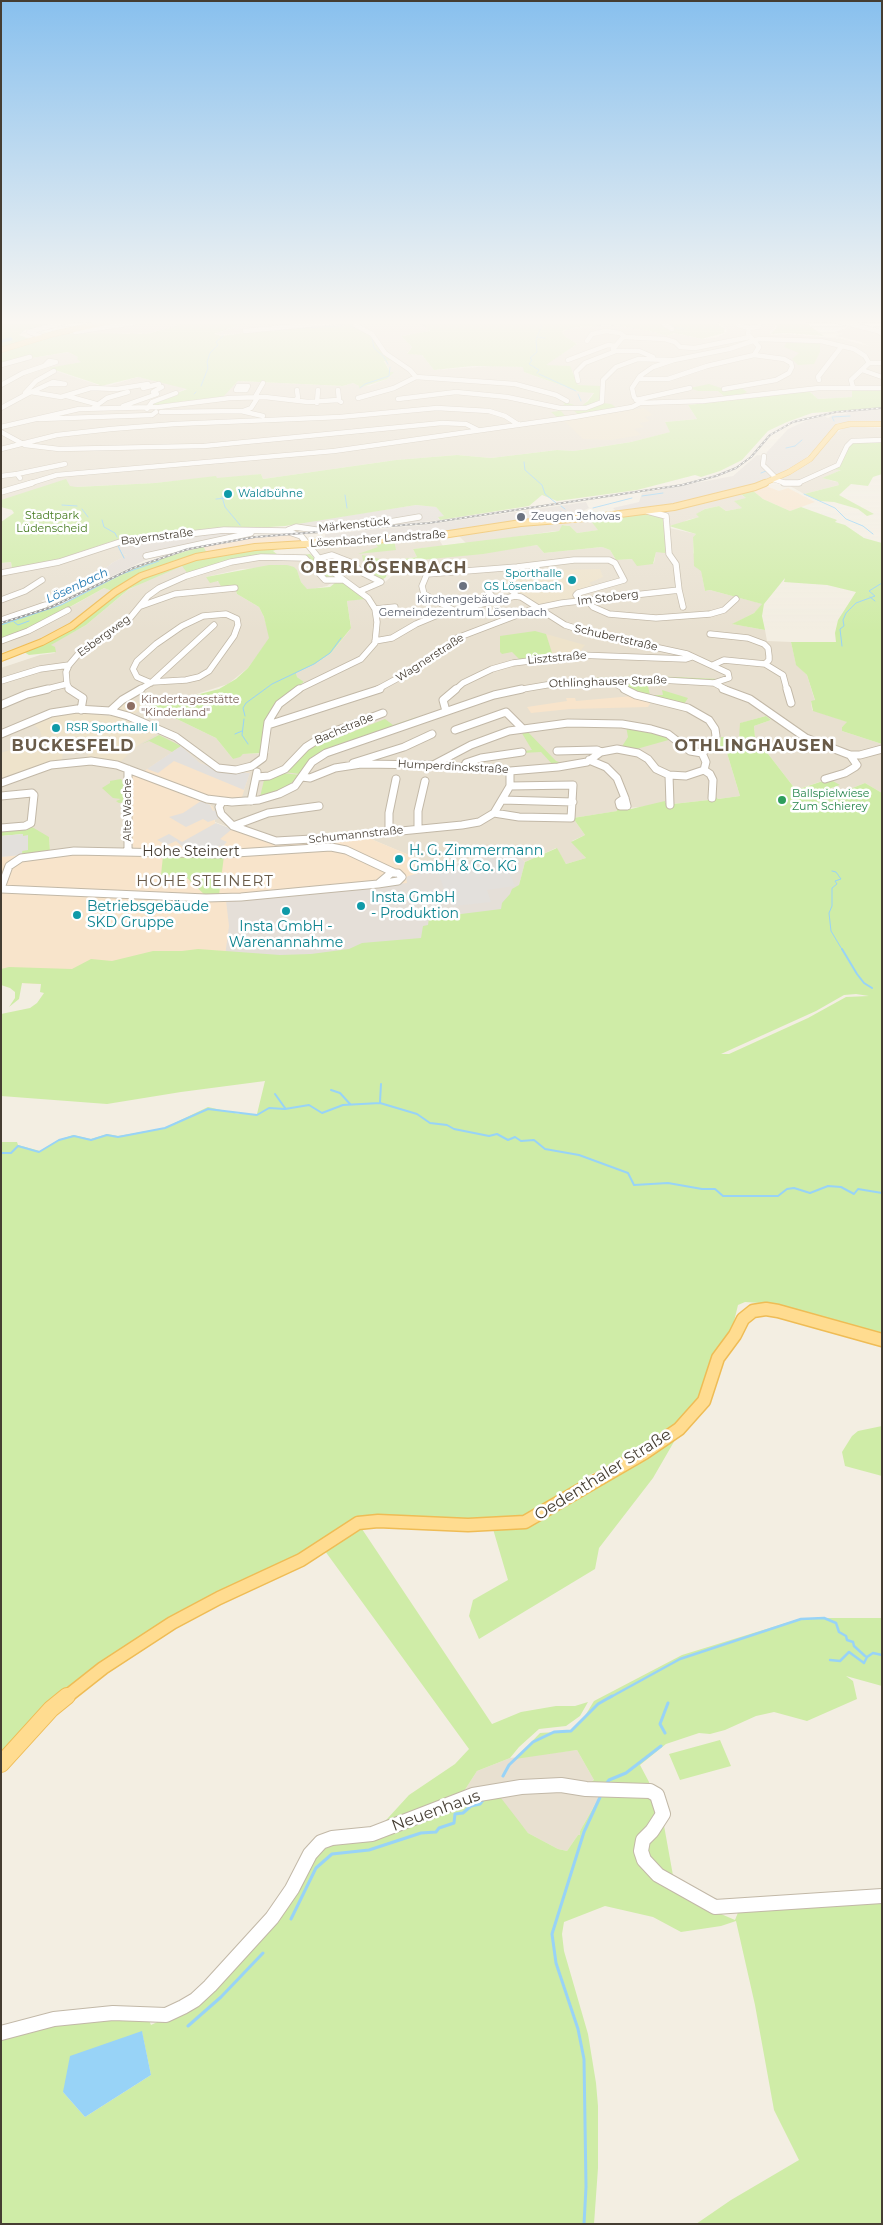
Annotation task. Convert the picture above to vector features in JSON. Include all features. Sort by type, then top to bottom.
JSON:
[{"type":"main road","name":"Lösenbacher Landstraße","points":[[1,658],[36,645],[63,631],[80,621],[131,582],[167,565],[222,551],[436,536],[514,524],[647,511],[691,503],[754,487],[800,466],[810,459],[837,427],[850,424],[882,424]]},
{"type":"main road","name":"Oedenthaler Straße","points":[[1,1764],[51,1710],[103,1668],[172,1623],[219,1598],[301,1560],[358,1523],[378,1520],[468,1525],[525,1522],[644,1453],[679,1429],[695,1413],[704,1400],[718,1358],[735,1335],[743,1319],[753,1311],[766,1309],[778,1311],[882,1340]]},
{"type":"street","points":[[1,427],[13,424]]},
{"type":"street","points":[[1,449],[63,434],[187,424]]},
{"type":"street","points":[[1,432],[22,443],[59,449],[188,447],[266,442],[439,424]]},
{"type":"street","points":[[465,424],[478,430]]},
{"type":"street","points":[[1,492],[57,474],[334,451],[527,424]]},
{"type":"street","points":[[764,456],[763,465],[775,478],[787,483],[798,483],[838,465],[852,440],[882,440]]},
{"type":"street","points":[[1,476],[65,464]]},
{"type":"street","points":[[17,474],[28,482]]},
{"type":"street","points":[[647,511],[662,513],[666,516],[669,554],[676,564],[683,606]]},
{"type":"street","name":"Märkenstück","points":[[286,531],[296,527],[316,530],[366,526],[419,517]]},
{"type":"street","points":[[146,556],[266,529]]},
{"type":"street","name":"Bayernstraße","points":[[1,573],[59,562],[112,543],[224,530],[266,529],[286,531]]},
{"type":"street","name":"Märkenstück","points":[[286,531],[301,536],[308,544]]},
{"type":"street","points":[[1,734],[46,714],[81,710],[110,711],[128,716],[182,740],[194,748],[210,764],[218,768],[236,770],[252,766],[263,758],[268,725],[276,708],[291,693],[315,679],[354,663],[371,649],[375,641],[377,623],[375,609],[370,600],[318,558],[308,544]]},
{"type":"street","points":[[318,558],[332,555],[350,562],[363,573],[381,582],[360,591]]},
{"type":"street","name":"Esbergweg","points":[[67,684],[66,672],[81,650],[123,624],[148,596],[159,588],[186,576],[240,560],[270,557],[305,558],[325,580],[343,580]]},
{"type":"street","points":[[453,610],[427,597],[423,593],[422,586],[427,574],[519,567],[569,560],[609,560],[615,563],[624,580],[578,593],[576,595],[580,601]]},
{"type":"street","points":[[1,600],[18,595],[42,580]]},
{"type":"street","name":"Schubertstraße","points":[[495,600],[487,590],[488,586],[505,586],[515,592],[514,596],[521,597],[558,622],[582,631],[692,656],[713,665],[729,675],[727,680],[714,684]]},
{"type":"street","points":[[141,606],[175,594],[236,588]]},
{"type":"street","name":"Im Stoberg","points":[[536,608],[587,600],[679,590]]},
{"type":"street","points":[[375,641],[388,640],[422,621],[453,610],[514,596]]},
{"type":"street","points":[[587,600],[593,607],[609,614],[656,618],[710,614],[724,610],[736,600]]},
{"type":"street","points":[[1,620],[45,605]]},
{"type":"street","points":[[375,609],[395,607]]},
{"type":"street","name":"Wagnerstraße","points":[[268,725],[285,722],[380,688],[424,664],[457,638],[536,608]]},
{"type":"street","points":[[1,641],[28,631],[68,610]]},
{"type":"street","points":[[226,614],[237,619],[238,625],[234,636],[223,654],[209,671],[199,677],[186,680],[150,683],[137,677],[133,671],[134,666],[144,654],[162,640],[182,626],[203,616],[226,614]]},
{"type":"street","points":[[110,711],[128,695],[150,683],[214,625]]},
{"type":"street","points":[[710,634],[725,634],[761,642],[769,651],[769,659],[765,664]]},
{"type":"street","name":"Lisztstraße","points":[[446,711],[443,700],[463,683],[482,673],[510,663],[580,655],[686,659],[692,656]]},
{"type":"street","points":[[713,665],[724,660],[765,664],[784,676],[791,703]]},
{"type":"street","points":[[1,681],[40,669],[69,665]]},
{"type":"street","name":"Othlinghauser Straße","points":[[1,783],[47,766],[76,761],[103,762],[128,769],[206,799],[222,802],[262,800],[284,792],[298,783],[312,762],[326,753],[494,695],[530,686],[581,681],[614,683],[666,680],[714,684],[750,699],[780,722],[806,738],[850,755]]},
{"type":"street","points":[[614,683],[634,694],[688,708],[704,716],[713,725],[716,736],[712,745],[702,753]]},
{"type":"street","points":[[1,704],[27,694],[67,684],[70,690],[83,698],[81,710]]},
{"type":"street","points":[[455,730],[506,712],[522,728]]},
{"type":"street","name":"Bachstraße","points":[[258,776],[269,776],[284,769],[306,747],[325,735],[383,714]]},
{"type":"street","points":[[433,765],[483,740],[522,728],[579,723],[626,725],[655,730],[674,738],[690,750],[702,753]]},
{"type":"street","points":[[347,766],[368,757],[404,747],[432,734]]},
{"type":"street","points":[[621,749],[638,753],[635,756],[636,758],[646,758],[656,769],[669,775],[692,776],[704,770],[706,763],[702,753]]},
{"type":"street","name":"Humperdinckstraße","points":[[557,751],[586,750],[601,752],[621,749]]},
{"type":"street","points":[[825,779],[846,773],[855,767],[857,764],[850,755],[860,755],[882,749]]},
{"type":"street","points":[[874,751],[882,754]]},
{"type":"street","points":[[464,767],[466,763],[480,758],[522,752]]},
{"type":"street","name":"Humperdinckstraße","points":[[302,777],[313,777],[347,766],[433,765],[510,770],[570,766],[589,760],[601,752]]},
{"type":"street","points":[[589,760],[609,769],[620,784],[625,798]]},
{"type":"street","points":[[251,801],[258,776],[257,771],[252,766]]},
{"type":"street","name":"Alte Wache","points":[[128,769],[128,852]]},
{"type":"street","points":[[510,770],[510,786],[494,813],[519,817],[570,819],[573,786],[510,786]]},
{"type":"street","points":[[704,770],[708,771],[712,776],[714,796]]},
{"type":"street","points":[[669,775],[670,805]]},
{"type":"street","points":[[389,831],[389,813],[396,779]]},
{"type":"street","points":[[418,829],[417,818],[425,781]]},
{"type":"street","points":[[1,796],[32,793],[34,795],[31,823],[25,826],[1,828]]},
{"type":"street","points":[[502,800],[573,802]]},
{"type":"street","points":[[222,802],[219,808],[221,814],[233,826],[268,813],[306,806],[319,806]]},
{"type":"street","name":"Schumannstraße","points":[[233,826],[265,838],[286,842],[474,823],[484,820],[494,813]]},
{"type":"street","name":"Hohe Steinert","points":[[331,847],[346,850],[401,876],[398,881],[378,884],[241,897],[206,898],[1,888],[9,866],[24,857],[74,851],[128,852],[220,854],[331,847]]},
{"type":"street","name":"Neuenhaus","points":[[1,2033],[54,2019],[113,2013],[166,2014],[183,2007],[205,1991],[272,1918],[292,1889],[310,1854],[321,1842],[332,1838],[372,1834],[472,1795],[497,1790],[561,1785],[586,1789],[650,1792],[658,1795],[662,1814],[652,1831],[643,1840],[641,1850],[644,1860],[658,1875],[715,1907],[882,1896]]},
{"type":"shaded area","points":[[1,424],[666,424],[671,432],[631,442],[574,451],[557,450],[491,458],[457,455],[396,460],[263,479],[261,474],[217,479],[216,477],[155,483],[76,487],[1,500]]},
{"type":"shaded area","points":[[567,424],[640,424],[644,427],[634,429],[641,435],[611,440],[583,439]]},
{"type":"shaded area","points":[[799,424],[837,424],[801,464],[757,484],[685,503],[618,513],[613,508],[639,502],[642,493],[733,476],[757,455],[765,456],[788,429]]},
{"type":"shaded area","points":[[847,426],[882,428],[882,439],[841,470],[823,478],[836,482],[840,481],[839,485],[804,494],[778,479],[793,473],[812,460],[836,433]]},
{"type":"shaded area","points":[[763,485],[779,491],[788,488],[815,502],[790,511],[763,499],[751,489]]},
{"type":"shaded area","points":[[738,492],[747,499],[735,501],[743,508],[726,511],[719,506],[705,509],[697,514],[700,517],[687,520],[679,525],[669,525],[658,511]]},
{"type":"shaded area","points":[[586,502],[589,508],[583,511],[585,517],[440,535],[325,540],[325,534],[425,525]]},
{"type":"shaded area","points":[[416,505],[436,507],[445,516],[438,518],[440,520],[354,529],[303,530],[298,523]]},
{"type":"shaded area","points":[[590,520],[599,530],[577,533],[570,526],[563,525],[559,531],[467,544],[458,535],[496,528]]},
{"type":"shaded area","points":[[665,527],[696,534],[693,537],[693,552],[701,570],[705,591],[710,590],[763,604],[754,613],[733,624],[765,630],[767,641],[791,642],[796,664],[807,675],[815,701],[811,701],[812,710],[848,722],[842,727],[842,731],[882,744],[882,793],[865,783],[820,801],[813,794],[839,786],[828,779],[796,790],[755,737],[754,726],[771,720],[766,716],[741,723],[739,739],[722,738],[715,749],[727,753],[740,796],[718,799],[716,797],[709,800],[617,809],[618,811],[573,818],[585,835],[572,841],[586,858],[566,864],[556,848],[525,862],[516,852],[482,855],[437,867],[371,839],[361,837],[274,845],[215,822],[213,808],[210,805],[135,775],[132,776],[132,833],[133,847],[137,849],[50,851],[49,837],[1,829],[1,668],[40,655],[55,653],[50,645],[86,625],[128,590],[151,578],[182,566],[251,559],[303,559],[331,583],[327,586],[307,590],[301,582],[297,571],[292,567],[241,569],[206,577],[235,588],[237,594],[259,607],[270,638],[248,668],[228,684],[181,699],[161,700],[150,706],[216,738],[233,759],[243,754],[269,753],[272,722],[280,707],[307,685],[297,677],[296,673],[315,664],[331,653],[349,631],[351,627],[347,601],[371,597],[328,566],[315,547],[438,538],[443,546],[413,549],[417,557],[391,560],[382,580],[385,582],[401,568],[398,566],[400,563],[537,545],[544,553],[602,547],[610,550],[616,560],[632,559],[654,563],[656,551],[663,552]]},
{"type":"shaded area","points":[[220,531],[263,531],[154,556],[110,577],[96,576],[112,563],[127,555],[123,554],[116,544]]},
{"type":"shaded area","points":[[296,535],[301,541],[207,553],[203,546],[255,538]]},
{"type":"shaded area","points":[[116,544],[123,554],[128,555],[112,563],[92,580],[87,578],[59,588],[64,592],[41,601],[48,605],[1,620],[1,563],[11,562],[12,572]]},
{"type":"shaded area","points":[[600,569],[603,577],[589,583],[595,587],[573,593],[576,599],[540,606],[535,605],[518,592],[520,591],[506,584],[506,577],[564,570]]},
{"type":"shaded area","points":[[104,588],[112,591],[80,618],[47,637],[1,653],[1,639],[65,610]]},
{"type":"shaded area","points":[[546,634],[585,645],[578,654],[553,656]]},
{"type":"shaded area","points":[[633,696],[649,700],[650,704],[648,707],[570,709],[531,713],[527,707],[567,701],[566,698],[575,698],[576,701]]},
{"type":"shaded area","name":"Kindertagesstätte \"Kinderland\"","points":[[129,697],[146,707],[132,715],[116,709]]},
{"type":"shaded area","points":[[82,713],[117,717],[157,734],[140,744],[119,763],[87,757],[90,748],[63,750],[62,760],[1,781],[1,753],[42,739],[40,730],[33,724],[56,716]]},
{"type":"shaded area","points":[[181,746],[200,763],[225,772],[246,771],[250,773],[242,797],[227,798],[202,794],[144,771]]},
{"type":"shaded area","points":[[181,746],[200,763],[214,768],[250,773],[244,790],[174,761],[158,773],[147,769]]},
{"type":"shaded area","points":[[135,775],[210,805],[213,807],[215,823],[274,845],[361,837],[371,839],[440,868],[483,857],[500,855],[517,854],[525,862],[129,989],[1,982],[1,857],[57,850],[136,849],[133,847],[132,837],[132,776]]},
{"type":"shaded area","points":[[201,801],[210,805],[213,811],[217,810],[220,818],[208,822],[203,819],[186,827],[169,817],[183,813]]},
{"type":"shaded area","points":[[216,823],[232,829],[220,839],[227,842],[223,846],[183,847],[176,841],[167,845],[157,840],[169,834],[182,842]]},
{"type":"shaded area","points":[[23,834],[23,836],[28,835],[28,850],[22,851],[22,855],[1,857],[1,836]]},
{"type":"shaded area","points":[[517,854],[525,862],[501,955],[224,964],[229,926],[226,900],[407,883],[406,878],[408,876],[483,857]]},
{"type":"shaded area","points":[[504,859],[515,886],[487,890],[491,902],[454,906],[452,900],[448,901],[438,872],[486,860]]},
{"type":"shaded area","points":[[577,1750],[594,1780],[590,1782],[611,1792],[597,1801],[580,1831],[580,1835],[578,1835],[567,1851],[558,1849],[528,1833],[520,1824],[461,1796],[477,1771],[510,1758]]},
{"type":"green space","name":"Stadtpark Lüdenscheid","points":[[666,424],[783,424],[768,431],[742,460],[720,471],[701,477],[695,475],[637,490],[557,501],[542,495],[529,506],[440,520],[438,517],[444,516],[436,507],[416,505],[285,526],[179,533],[110,542],[62,558],[12,569],[11,562],[1,563],[1,522],[14,513],[12,510],[1,507],[1,500],[66,479],[70,486],[76,487],[155,483],[216,476],[217,478],[261,474],[263,479],[396,460],[457,455],[491,458],[557,450],[574,451],[631,442],[670,432]]},
{"type":"green space","points":[[882,440],[882,474],[873,477],[868,486],[851,484],[839,495],[874,514],[867,516],[858,509],[834,502],[819,501],[804,494],[839,485],[838,482],[822,478],[841,470],[831,469],[839,465],[853,441]]},
{"type":"green space","points":[[751,489],[763,499],[790,511],[801,507],[837,520],[835,522],[845,525],[864,538],[882,543],[882,744],[842,731],[842,727],[847,722],[813,711],[811,701],[815,700],[807,675],[796,665],[791,642],[836,642],[835,633],[838,620],[856,592],[827,585],[784,582],[785,578],[764,604],[762,616],[765,630],[732,624],[754,613],[762,604],[710,590],[705,591],[701,571],[694,566],[693,537],[696,534],[669,526],[699,517],[696,514],[705,509],[719,506],[726,511],[742,508],[734,501],[746,498],[738,492]]},
{"type":"green space","points":[[641,514],[661,515],[663,518],[666,550],[665,553],[656,552],[653,564],[637,566],[632,559],[616,560],[610,550],[602,547],[544,553],[537,545],[483,554],[400,562],[401,566],[388,569],[386,577],[382,580],[366,573],[362,555],[389,561],[417,557],[413,549],[559,531],[562,525],[570,526],[577,533],[598,530],[590,520]]},
{"type":"green space","points":[[394,540],[396,550],[358,554],[378,547],[374,542]]},
{"type":"green space","points":[[203,546],[207,553],[176,560],[149,571],[112,591],[104,588],[30,629],[1,639],[1,624],[61,605],[141,565]]},
{"type":"green space","points":[[278,549],[273,551],[278,555],[297,556],[310,554],[327,571],[325,572],[330,576],[334,576],[328,580],[309,559],[239,557],[188,574],[182,566],[129,589],[86,625],[51,645],[55,647],[56,652],[29,655],[24,652],[70,630],[118,594],[147,576],[171,566],[235,551]]},
{"type":"green space","points":[[269,565],[294,567],[301,582],[307,589],[330,587],[335,583],[343,583],[365,599],[347,601],[351,628],[331,653],[315,664],[296,673],[297,677],[304,682],[285,695],[270,711],[265,722],[261,753],[243,754],[233,759],[216,738],[150,706],[161,700],[181,699],[219,689],[236,679],[248,668],[269,638],[264,617],[259,607],[237,594],[235,588],[222,588],[218,581],[210,583],[206,577]]},
{"type":"green space","points":[[535,631],[546,634],[553,656],[520,660],[512,652],[502,654],[500,652],[500,636]]},
{"type":"green space","points":[[653,676],[718,679],[718,681],[560,680],[590,678]]},
{"type":"green space","points":[[647,682],[650,695],[663,695],[662,690],[688,698],[684,704],[637,692],[621,684]]},
{"type":"green space","points":[[766,716],[771,720],[754,726],[755,737],[796,790],[829,779],[840,785],[814,794],[820,801],[865,783],[882,793],[882,1337],[761,1303],[745,1302],[738,1305],[731,1334],[700,1399],[679,1425],[614,1465],[589,1475],[555,1500],[523,1518],[502,1521],[357,1517],[320,1543],[171,1620],[1,1757],[1,1142],[17,1142],[18,1145],[40,1151],[58,1140],[73,1135],[91,1139],[107,1134],[118,1136],[164,1128],[208,1107],[239,1114],[257,1114],[265,1081],[107,1104],[1,1096],[1,1014],[30,1008],[37,1003],[44,993],[40,992],[41,984],[22,983],[19,999],[9,1007],[15,998],[15,992],[1,985],[1,969],[9,967],[72,969],[91,959],[112,961],[153,951],[198,949],[280,955],[311,954],[349,949],[362,943],[421,938],[423,926],[428,925],[429,918],[501,909],[502,903],[512,889],[519,885],[525,862],[557,848],[566,864],[586,858],[571,842],[585,835],[573,818],[617,811],[617,809],[631,809],[665,801],[665,803],[673,804],[709,800],[716,797],[718,799],[740,796],[727,753],[714,749],[720,743],[721,737],[739,738],[740,723]],"holes":[[[844,995],[869,996],[846,997],[808,1018],[729,1054],[721,1054],[816,1011]]]},
{"type":"green space","points":[[417,717],[420,719],[339,746],[300,774],[284,772],[293,766],[305,751],[332,734],[337,738],[385,719],[393,725]]},
{"type":"green space","points":[[626,726],[664,736],[667,735],[672,739],[633,750],[621,748],[628,737]]},
{"type":"green space","points":[[524,728],[556,761],[564,764],[553,765],[541,752],[522,753],[522,751],[532,750],[520,730]]},
{"type":"green space","points":[[159,735],[181,746],[172,752],[149,741],[142,744]]},
{"type":"green space","points":[[282,773],[300,775],[286,788],[260,797],[264,780]]},
{"type":"green space","points":[[121,779],[125,785],[125,802],[119,803],[116,801],[121,799],[113,798],[102,788],[110,783],[110,781]]},
{"type":"green space","points":[[32,827],[49,837],[50,851],[22,855],[23,834],[1,836],[1,829]]},
{"type":"green space","points":[[163,856],[224,856],[219,895],[206,896],[185,876],[161,875]]},
{"type":"green space","points":[[882,1426],[882,1476],[845,1466],[842,1452],[852,1436],[858,1431]]},
{"type":"green space","points":[[675,1440],[653,1478],[599,1548],[595,1569],[479,1639],[469,1616],[473,1600],[508,1580],[493,1529],[527,1526],[542,1519],[666,1443]]},
{"type":"green space","points":[[362,1529],[492,1724],[521,1712],[556,1706],[575,1706],[588,1702],[580,1716],[566,1726],[539,1729],[510,1758],[477,1771],[461,1796],[377,1830],[409,1795],[455,1764],[469,1749],[325,1551]]},
{"type":"green space","points":[[802,1618],[882,1618],[882,1686],[846,1676],[853,1681],[857,1699],[807,1721],[774,1712],[756,1716],[725,1730],[710,1734],[699,1733],[666,1744],[640,1765],[649,1782],[650,1790],[589,1783],[594,1780],[577,1750],[515,1759],[540,1733],[571,1731],[583,1719],[594,1701],[682,1655]]},
{"type":"green space","points":[[720,1740],[731,1766],[680,1780],[669,1754]]},
{"type":"green space","points":[[607,1793],[646,1793],[660,1805],[639,1855],[714,1911],[735,1920],[739,1910],[882,1900],[882,2224],[696,2224],[731,2200],[799,2160],[774,2110],[755,2005],[736,1921],[721,1926],[681,1932],[653,1917],[605,1906],[564,1922],[562,1934],[564,1951],[588,2034],[596,2083],[598,2168],[594,2224],[1,2224],[1,2037],[54,2023],[148,2018],[151,2025],[197,2003],[320,1847],[493,1794],[501,1798],[528,1833],[558,1849],[567,1851],[578,1835],[580,1835],[580,1831],[597,1801]],"holes":[[[142,2032],[151,2075],[85,2117],[63,2092]]]},
{"type":"green space","points":[[663,1820],[674,1881],[655,1870],[645,1842]]},
{"type":"water","points":[[142,2031],[151,2075],[85,2117],[63,2092],[70,2056]]},
{"type":"waterway","name":"Lösenbach","points":[[786,448],[795,446],[802,440]]},
{"type":"waterway","points":[[524,462],[525,470],[542,485],[545,494],[556,503]]},
{"type":"waterway","name":"Lösenbach","points":[[761,473],[766,471]]},
{"type":"waterway","name":"Lösenbach","points":[[642,496],[663,493]]},
{"type":"waterway","points":[[804,494],[835,508],[846,519],[863,526],[873,534]]},
{"type":"waterway","points":[[345,495],[347,508]]},
{"type":"waterway","points":[[216,499],[222,498]]},
{"type":"waterway","points":[[222,498],[225,507],[240,525]]},
{"type":"waterway","points":[[222,498],[227,498]]},
{"type":"waterway","name":"Lösenbach","points":[[593,508],[632,498]]},
{"type":"waterway","points":[[62,505],[77,506]]},
{"type":"waterway","points":[[561,506],[565,509]]},
{"type":"waterway","points":[[82,509],[88,517]]},
{"type":"waterway","name":"Lösenbach","points":[[546,515],[561,512]]},
{"type":"waterway","points":[[102,520],[104,527],[115,533],[117,537]]},
{"type":"waterway","points":[[120,545],[118,546],[124,558]]},
{"type":"waterway","name":"Lösenbach","points":[[1,625],[61,605],[122,574],[159,561]]},
{"type":"waterway","points":[[871,598],[875,596],[869,591],[882,583]]},
{"type":"waterway","points":[[842,646],[840,629],[844,626],[843,620],[846,613],[856,603],[871,598]]},
{"type":"waterway","points":[[871,598],[875,601]]},
{"type":"waterway","points":[[14,622],[18,625],[29,621]]},
{"type":"waterway","points":[[245,716],[243,708],[246,703],[272,684],[314,664],[330,653],[341,638]]},
{"type":"waterway","points":[[244,719],[242,735],[248,744]]},
{"type":"waterway","points":[[235,734],[242,731]]},
{"type":"waterway","points":[[832,871],[836,872],[841,879],[835,881],[837,884],[832,888],[832,906],[829,913],[831,931],[843,951]]},
{"type":"waterway","points":[[842,949],[857,974],[864,983],[872,988]]},
{"type":"waterway","points":[[380,1102],[381,1084]]},
{"type":"waterway","points":[[331,1090],[340,1093],[350,1104]]},
{"type":"waterway","points":[[275,1094],[285,1108]]},
{"type":"waterway","points":[[1,1153],[11,1153],[18,1146],[39,1152],[59,1140],[74,1136],[91,1140],[107,1135],[118,1137],[165,1128],[208,1109],[257,1115],[269,1108],[285,1109],[309,1105],[322,1113],[343,1105],[380,1103],[417,1114],[430,1123],[447,1125],[454,1129],[489,1136],[497,1134],[508,1140],[515,1137],[521,1141],[534,1140],[545,1149],[579,1155],[628,1173],[634,1185],[668,1183],[702,1189],[715,1189],[723,1196],[778,1196],[787,1189],[794,1188],[810,1193],[828,1186],[841,1187],[854,1194],[858,1189],[882,1193]]},
{"type":"waterway","points":[[609,1698],[680,1659],[801,1619],[824,1618],[836,1623],[839,1632],[846,1636],[847,1640],[853,1642],[854,1646],[867,1657]]},
{"type":"waterway","points":[[830,1660],[840,1661],[849,1652],[864,1663],[867,1657]]},
{"type":"waterway","points":[[867,1657],[873,1653],[882,1655]]},
{"type":"waterway","points":[[503,1776],[509,1765],[533,1742],[554,1732],[571,1731],[598,1704],[612,1696]]},
{"type":"waterway","points":[[665,1733],[660,1724],[668,1703]]},
{"type":"waterway","points":[[606,1784],[609,1780],[626,1773],[661,1746]]},
{"type":"waterway","points":[[584,2224],[586,2187],[584,2059],[578,2029],[556,1963],[552,1934],[584,1832],[601,1795]]},
{"type":"waterway","points":[[291,1919],[316,1868],[332,1854],[369,1850],[421,1833],[436,1832],[439,1828],[454,1823],[455,1814],[463,1813],[471,1806],[480,1804],[484,1799]]},
{"type":"waterway","points":[[188,2026],[221,1997],[263,1953]]},
{"type":"railway","points":[[1,623],[49,608],[133,568],[188,549],[255,537],[429,523],[682,485],[716,476],[736,468],[751,457],[770,435],[790,424]]},
{"type":"place","name":"Waldbühne","points":[[228,494]]},
{"type":"place","name":"Zeugen Jehovas","points":[[521,517]]},
{"type":"place","name":"Sporthalle GS Lösenbach","points":[[572,580]]},
{"type":"place","name":"Kirchengebäude Gemeindezentrum Lösenbach","points":[[463,586]]},
{"type":"place","name":"Kindertagesstätte \"Kinderland\"","points":[[131,706]]},
{"type":"place","name":"RSR Sporthalle II","points":[[56,728]]},
{"type":"place","name":"Ballspielwiese Zum Schierey","points":[[782,800]]},
{"type":"place","name":"H. G. Zimmermann GmbH & Co. KG","points":[[399,859]]},
{"type":"place","name":"Insta GmbH - Produktion","points":[[361,906]]},
{"type":"place","name":"Insta GmbH - Warenannahme","points":[[286,911]]},
{"type":"place","name":"Betriebsgebäude SKD Gruppe","points":[[77,915]]},
{"type":"district","name":"OBERLÖSENBACH","points":[[384,568]]},
{"type":"district","name":"BUCKESFELD","points":[[73,746]]},
{"type":"district","name":"OTHLINGHAUSEN","points":[[755,746]]},
{"type":"district","name":"HOHE STEINERT","points":[[205,882]]}]
